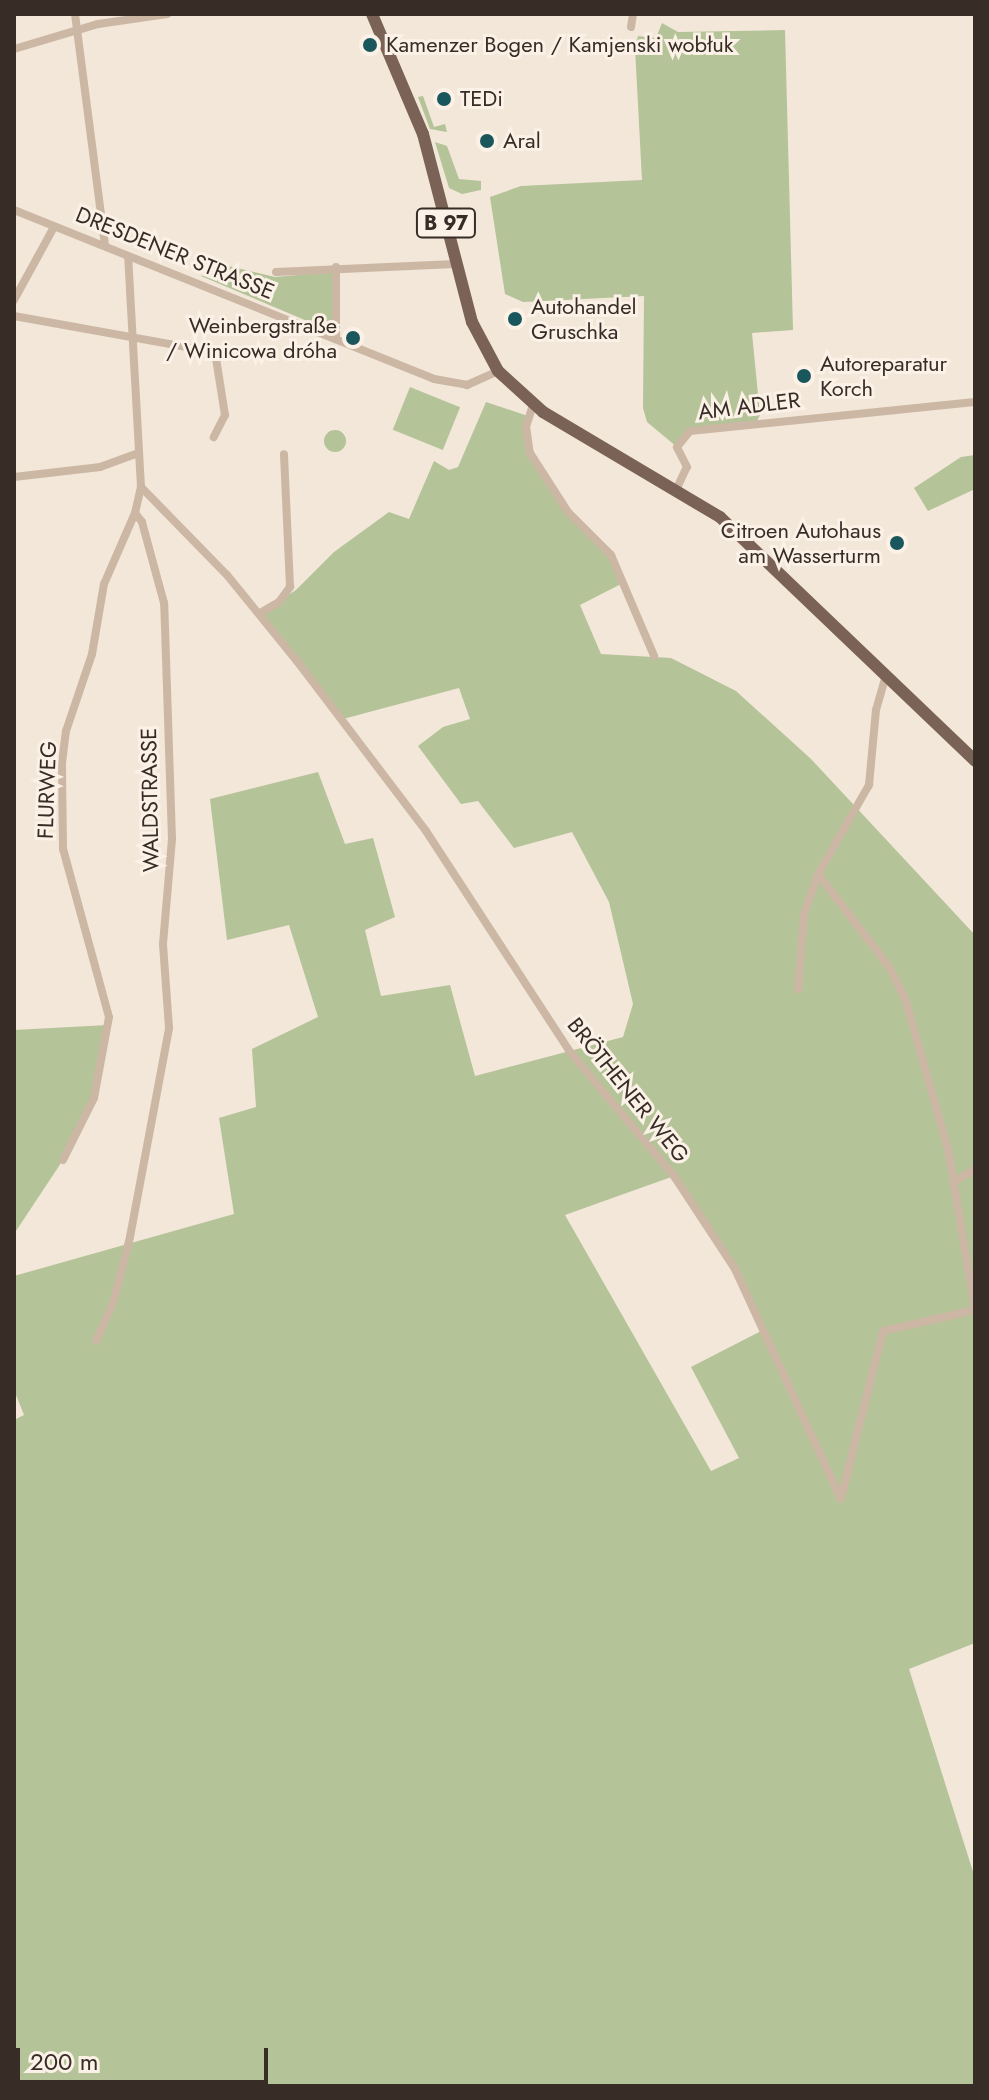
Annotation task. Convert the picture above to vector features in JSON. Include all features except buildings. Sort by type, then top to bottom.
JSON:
[{"type":"main road","name":"B 97","points":[[372,14],[423,134],[472,322],[498,371],[533,405],[677,488],[750,542],[975,761]]},
{"type":"street","points":[[75,14],[105,246]]},
{"type":"street","points":[[14,49],[77,29],[167,14]]},
{"type":"street","points":[[631,27],[633,14]]},
{"type":"street","name":"DRESDENER STRASSE","points":[[14,210],[456,385],[479,382],[498,371]]},
{"type":"street","points":[[14,300],[54,227]]},
{"type":"street","points":[[128,256],[136,454],[141,487],[135,513]]},
{"type":"street","points":[[276,272],[455,264]]},
{"type":"street","points":[[336,267],[336,339]]},
{"type":"street","points":[[14,316],[132,340],[215,352],[225,415],[214,437]]},
{"type":"street","name":"AM ADLER","points":[[677,488],[687,467],[677,447],[690,431],[975,402]]},
{"type":"street","points":[[533,405],[526,426],[530,453],[568,512],[611,555],[654,656]]},
{"type":"street","points":[[14,477],[100,467],[136,454]]},
{"type":"street","points":[[260,613],[279,602],[290,587],[284,454]]},
{"type":"street","name":"BRÖTHENER WEG","points":[[141,487],[260,613],[426,831],[570,1052],[646,1139],[735,1269],[841,1499],[883,1331],[907,1321],[946,1320],[975,1310],[954,1182]]},
{"type":"street","name":"FLURWEG","points":[[63,1160],[94,1098],[109,1017],[63,849],[60,803],[66,731],[92,654],[104,584],[135,513]]},
{"type":"street","name":"WALDSTRASSE","points":[[96,1341],[114,1300],[130,1237],[169,1028],[163,944],[172,839],[164,603],[135,513]]},
{"type":"street","points":[[798,989],[804,914],[818,874],[869,785],[876,710],[886,676]]},
{"type":"street","points":[[818,874],[889,967],[905,998],[933,1089],[954,1182],[975,1169]]},
{"type":"green space","points":[[662,23],[678,32],[785,30],[793,330],[752,333],[760,415],[756,423],[699,429],[677,447],[647,422],[643,408],[644,296],[523,302],[505,294],[490,197],[521,186],[642,180],[635,48],[638,36],[656,38]]},
{"type":"green space","points":[[423,96],[434,127],[445,124],[447,132],[430,129],[418,97]]},
{"type":"green space","points":[[435,142],[447,146],[459,179],[481,181],[481,190],[462,194],[449,188]]},
{"type":"green space","points":[[224,265],[275,277],[332,272],[333,332],[201,276]]},
{"type":"green space","points":[[410,387],[460,407],[443,450],[393,430]]},
{"type":"green space","points":[[486,402],[528,416],[530,453],[568,512],[600,539],[623,583],[580,605],[601,654],[671,658],[736,691],[811,759],[975,935],[975,1643],[909,1669],[975,1878],[975,2086],[14,2086],[14,1420],[24,1415],[14,1390],[14,1276],[234,1214],[219,1118],[256,1107],[252,1049],[318,1017],[289,925],[227,940],[210,799],[318,772],[345,844],[373,838],[395,917],[365,930],[381,996],[450,985],[475,1076],[623,1037],[633,1004],[609,902],[572,832],[514,848],[478,801],[461,804],[418,746],[443,727],[470,719],[459,688],[343,719],[260,613],[296,590],[334,552],[389,512],[409,519],[434,461],[449,470],[458,467]],"holes":[[[674,1176],[735,1269],[765,1329],[691,1367],[739,1458],[711,1471],[565,1215]]]},
{"type":"green space","points":[[335,430],[343,433],[346,441],[343,449],[335,452],[327,449],[324,441],[327,433]]},
{"type":"green space","points":[[975,455],[975,489],[928,511],[914,488],[961,457]]},
{"type":"green space","points":[[108,1025],[94,1098],[63,1160],[14,1234],[14,1030]]},
{"type":"place","name":"Kamenzer Bogen / Kamjenski wobłuk","points":[[370,45]]},
{"type":"place","name":"TEDi","points":[[444,99]]},
{"type":"place","name":"Aral","points":[[487,141]]},
{"type":"place","name":"Autohandel Gruschka","points":[[515,319]]},
{"type":"place","name":"Weinbergstraße / Winicowa dróha","points":[[353,338]]},
{"type":"place","name":"Autoreparatur Korch","points":[[804,376]]},
{"type":"place","name":"Citroen Autohaus am Wasserturm","points":[[897,543]]}]
